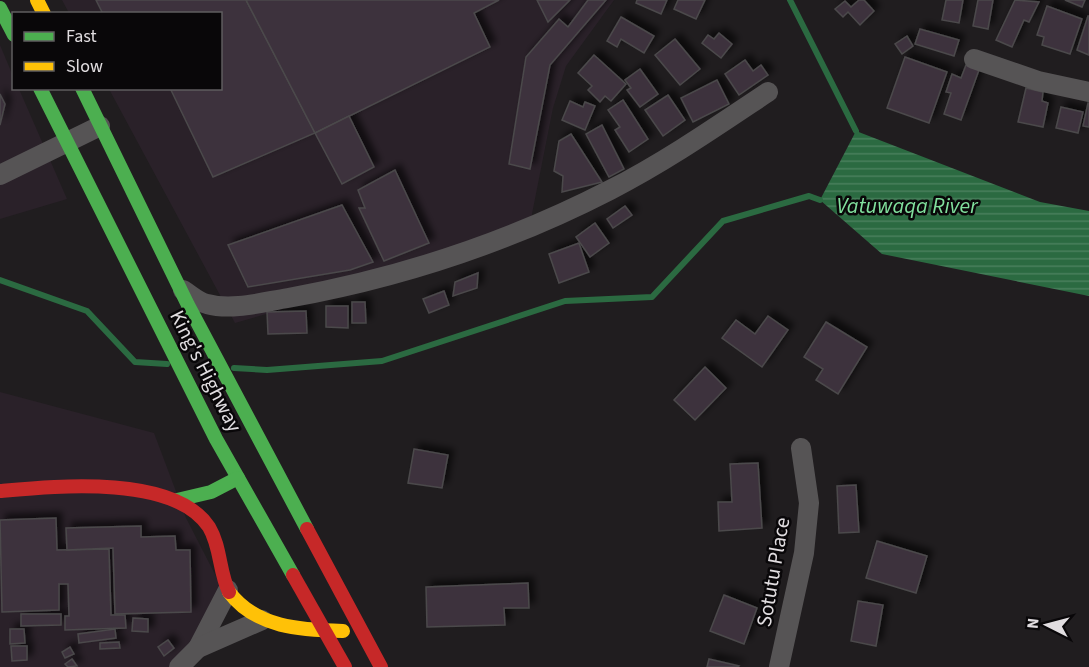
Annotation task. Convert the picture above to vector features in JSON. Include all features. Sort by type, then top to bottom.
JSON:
[{"type":"main road","points":[[0,8],[12,31]]},
{"type":"main road","name":"King's Highway","points":[[41,90],[216,439],[345,667]]},
{"type":"main road","name":"King's Highway","points":[[83,90],[184,296],[381,667]]},
{"type":"main road","points":[[177,500],[210,492],[238,478]]},
{"type":"main road","points":[[0,491],[60,485],[137,491],[177,500],[203,519],[215,540],[228,590],[242,607],[262,620],[324,631],[360,631]]},
{"type":"street","points":[[974,59],[1038,81],[1089,92]]},
{"type":"street","points":[[184,296],[206,304],[235,306],[319,292],[392,276],[502,238],[610,190],[715,127],[768,92]]},
{"type":"street","points":[[0,175],[100,126]]},
{"type":"street","name":"Sotutu Place","points":[[779,667],[804,553],[809,503],[801,448]]},
{"type":"street","points":[[179,667],[198,648],[228,590]]},
{"type":"street","points":[[198,648],[262,620]]},
{"type":"shaded area","points":[[62,0],[614,0],[566,66],[553,108],[527,239],[235,323],[110,90],[222,90],[222,12],[68,12]]},
{"type":"shaded area","points":[[0,45],[12,74],[12,90],[19,90],[67,199],[0,219]]},
{"type":"shaded area","points":[[0,392],[154,433],[186,518],[221,586],[196,640],[170,667],[0,667]]},
{"type":"water","name":"Vatuwaqa River","points":[[856,131],[1040,202],[1089,211],[1089,296],[882,254],[820,200]]},
{"type":"building","points":[[96,0],[246,0],[315,133],[213,177],[171,90],[222,90],[222,12],[102,12]]},
{"type":"building","points":[[246,0],[499,0],[474,13],[490,47],[315,133]]},
{"type":"building","points":[[537,0],[570,0],[548,22]]},
{"type":"building","points":[[588,0],[606,0],[550,65],[530,169],[509,164],[526,57],[559,19],[568,27]]},
{"type":"building","points":[[637,0],[667,0],[661,14],[636,3]]},
{"type":"building","points":[[678,0],[705,0],[696,19],[674,9]]},
{"type":"building","points":[[859,0],[864,0],[874,11],[860,25],[848,12],[843,17],[835,9],[845,1],[851,7]]},
{"type":"building","points":[[946,0],[963,0],[959,23],[942,20]]},
{"type":"building","points":[[978,0],[993,0],[988,29],[973,26]]},
{"type":"building","points":[[1015,0],[1039,2],[1029,22],[1024,20],[1012,47],[996,40]]},
{"type":"building","points":[[1065,0],[1085,0],[1082,7]]},
{"type":"building","points":[[1047,6],[1082,19],[1070,54],[1042,45],[1044,37],[1037,35]]},
{"type":"building","points":[[1089,16],[1089,55],[1077,50]]},
{"type":"building","points":[[621,17],[654,36],[644,53],[621,39],[617,47],[607,41]]},
{"type":"building","points":[[920,29],[959,40],[954,56],[915,44]]},
{"type":"building","points":[[719,33],[732,44],[721,58],[702,43],[708,35],[714,39]]},
{"type":"building","points":[[907,36],[913,46],[902,54],[895,44]]},
{"type":"building","points":[[675,39],[700,69],[680,85],[655,55]]},
{"type":"building","points":[[594,55],[626,84],[611,101],[605,96],[600,102],[588,90],[592,86],[578,73]]},
{"type":"building","points":[[905,57],[947,72],[929,123],[887,108]]},
{"type":"building","points":[[745,60],[753,71],[761,65],[768,75],[739,95],[725,74]]},
{"type":"building","points":[[966,65],[979,70],[961,120],[944,114],[951,93],[946,92],[952,74],[961,78]]},
{"type":"building","points":[[640,69],[658,94],[640,107],[627,90],[631,88],[625,80]]},
{"type":"building","points":[[717,80],[729,104],[693,122],[681,98]]},
{"type":"building","points":[[1026,88],[1043,92],[1042,101],[1048,103],[1043,127],[1018,122]]},
{"type":"building","points":[[0,94],[5,104],[0,125]]},
{"type":"building","points":[[668,95],[685,120],[663,136],[645,110]]},
{"type":"building","points":[[623,100],[648,139],[629,152],[615,130],[620,127],[608,110]]},
{"type":"building","points":[[570,101],[583,107],[585,102],[595,106],[585,130],[562,120]]},
{"type":"building","points":[[1089,103],[1089,127],[1083,126]]},
{"type":"building","points":[[1061,107],[1083,112],[1078,133],[1056,128]]},
{"type":"building","points":[[349,116],[374,167],[342,184],[315,133]]},
{"type":"building","points":[[602,125],[624,169],[609,177],[586,134]]},
{"type":"building","points":[[571,134],[602,182],[562,192],[563,176],[554,171],[559,141]]},
{"type":"building","points":[[395,170],[429,243],[384,261],[359,208],[365,208],[358,190]]},
{"type":"building","points":[[342,205],[373,262],[350,270],[248,287],[228,245]]},
{"type":"building","points":[[625,206],[632,215],[613,228],[607,219]]},
{"type":"building","points":[[595,223],[609,243],[590,257],[576,237]]},
{"type":"building","points":[[579,243],[589,272],[559,283],[549,254]]},
{"type":"building","points":[[478,273],[477,288],[453,296],[455,282]]},
{"type":"building","points":[[444,291],[449,305],[429,313],[423,299]]},
{"type":"building","points":[[352,302],[365,302],[366,323],[352,323]]},
{"type":"building","points":[[326,306],[348,306],[348,328],[326,327]]},
{"type":"building","points":[[306,311],[307,333],[268,334],[267,312]]},
{"type":"building","points":[[768,316],[788,330],[762,367],[722,338],[736,320],[755,334]]},
{"type":"building","points":[[826,322],[867,347],[838,394],[816,380],[823,369],[804,357]]},
{"type":"building","points":[[705,367],[726,388],[695,420],[674,400]]},
{"type":"building","points":[[414,449],[448,455],[442,488],[408,483]]},
{"type":"building","points":[[758,463],[762,528],[719,531],[718,502],[732,502],[730,464]]},
{"type":"building","points":[[856,485],[859,532],[839,533],[837,486]]},
{"type":"building","points":[[56,518],[57,550],[109,549],[111,615],[125,615],[126,628],[65,630],[65,616],[69,616],[68,584],[59,584],[59,610],[2,612],[0,520]]},
{"type":"building","points":[[141,526],[141,537],[175,536],[176,550],[190,550],[191,612],[115,614],[113,548],[67,550],[66,528]]},
{"type":"building","points":[[877,541],[927,556],[916,593],[866,578]]},
{"type":"building","points":[[528,583],[529,608],[504,608],[505,625],[427,627],[426,587]]},
{"type":"building","points":[[724,595],[757,608],[744,644],[710,631]]},
{"type":"building","points":[[858,601],[883,605],[876,646],[851,641]]},
{"type":"building","points":[[21,614],[61,614],[61,625],[21,626]]},
{"type":"building","points":[[133,618],[148,619],[148,632],[132,631]]},
{"type":"building","points":[[10,629],[24,629],[25,643],[10,644]]},
{"type":"building","points":[[115,629],[116,638],[79,643],[78,634]]},
{"type":"building","points":[[168,640],[174,648],[164,656],[158,647]]},
{"type":"building","points":[[119,642],[120,648],[100,649],[100,643]]},
{"type":"building","points":[[11,646],[27,646],[27,660],[12,661]]},
{"type":"building","points":[[70,647],[74,654],[65,658],[62,652]]},
{"type":"building","points":[[72,659],[77,666],[68,667],[65,664]]},
{"type":"building","points":[[709,659],[739,666],[707,667]]},
{"type":"waterway","points":[[790,0],[856,131]]},
{"type":"waterway","points":[[234,368],[267,370],[382,361],[565,301],[652,297],[723,221],[809,196],[820,200]]},
{"type":"waterway","points":[[0,280],[87,311],[135,362],[167,364]]},
{"type":"traffic: fast","points":[[0,8],[12,31]]},
{"type":"traffic: fast","points":[[41,90],[216,439],[293,575]]},
{"type":"traffic: fast","points":[[83,90],[188,305],[307,529]]},
{"type":"traffic: fast","points":[[177,500],[211,492],[238,478]]},
{"type":"traffic: slow","points":[[37,0],[43,12]]},
{"type":"traffic: slow","points":[[229,592],[252,613],[280,625],[311,630],[343,631]]},
{"type":"traffic: jam","points":[[0,491],[51,487],[112,487],[169,498],[192,510],[209,527],[216,543],[229,592]]},
{"type":"traffic: jam","points":[[307,529],[381,667]]},
{"type":"traffic: jam","points":[[293,575],[345,667]]}]
